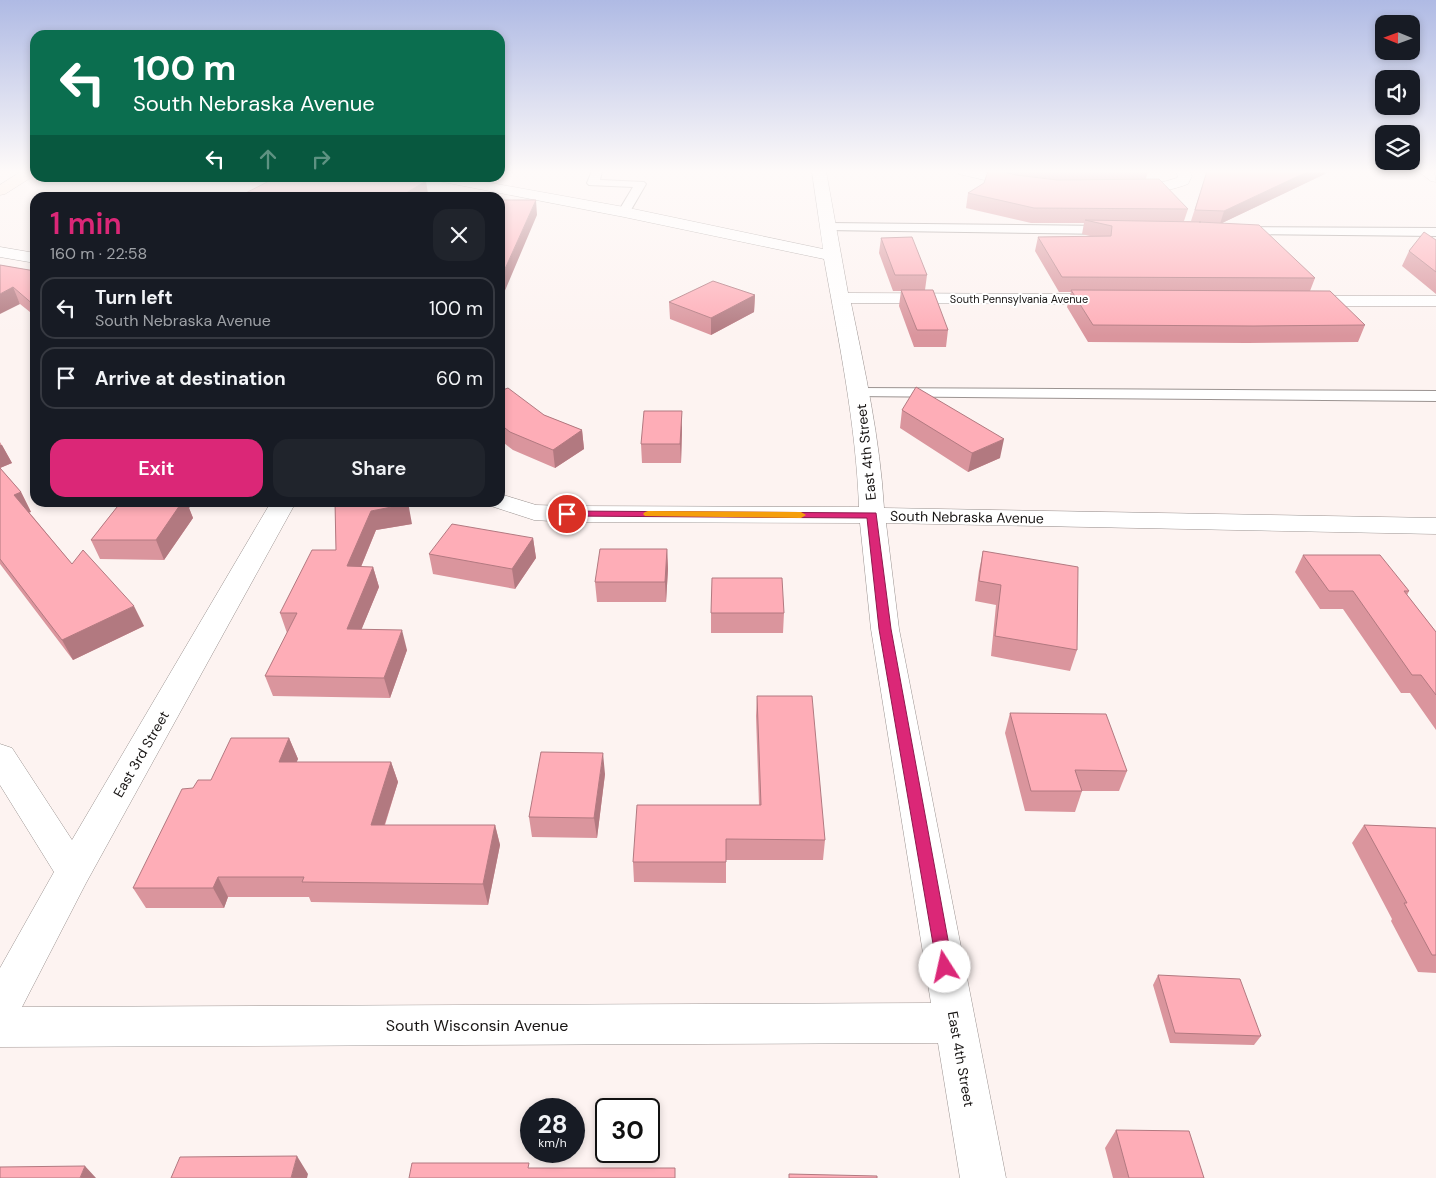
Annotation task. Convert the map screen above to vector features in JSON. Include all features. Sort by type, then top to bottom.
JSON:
[{"type":"street","points":[[720,226],[830,242]]},
{"type":"street","name":"East 4th Street","points":[[828,226],[860,392],[885,629],[983,1178]]},
{"type":"street","points":[[0,252],[30,257]]},
{"type":"street","name":"South Pennsylvania Avenue","points":[[842,298],[1119,299]]},
{"type":"street","points":[[1288,300],[1436,301]]},
{"type":"street","name":"South Nebraska Avenue","points":[[505,503],[534,512],[567,514],[872,515],[1433,530]]},
{"type":"street","name":"East 3rd Street","points":[[0,1007],[74,872],[281,507]]},
{"type":"street","points":[[0,757],[74,872]]},
{"type":"street","name":"South Wisconsin Avenue","points":[[0,1027],[955,1023]]},
{"type":"lane","points":[[830,242],[1127,230]]},
{"type":"lane","points":[[1227,231],[1436,232]]},
{"type":"lane","points":[[860,392],[1436,396]]},
{"type":"building","points":[[505,226],[524,226],[505,269]]},
{"type":"building","points":[[1112,226],[1260,226],[1315,278],[1062,277],[1038,237],[1111,236]]},
{"type":"building","points":[[1424,232],[1436,240],[1436,272],[1409,251]]},
{"type":"building","points":[[912,237],[927,275],[895,275],[881,238]]},
{"type":"building","points":[[0,265],[30,270],[30,302],[13,287],[0,294]]},
{"type":"building","points":[[713,281],[755,295],[711,318],[669,302]]},
{"type":"building","points":[[901,290],[933,290],[948,330],[917,330]]},
{"type":"building","points":[[1071,290],[1330,291],[1365,325],[1093,325]]},
{"type":"building","points":[[916,387],[1004,439],[972,453],[902,410]]},
{"type":"building","points":[[508,388],[544,415],[582,430],[553,450],[510,432],[505,428],[505,389]]},
{"type":"building","points":[[644,411],[682,411],[680,444],[641,444]]},
{"type":"building","points":[[0,468],[21,492],[14,495],[72,564],[83,550],[134,606],[62,640],[0,559]]},
{"type":"building","points":[[117,507],[179,507],[156,540],[91,540]]},
{"type":"building","points":[[335,507],[392,507],[371,511],[347,566],[373,567],[347,629],[402,630],[384,678],[265,676],[297,613],[280,613],[312,550],[336,550]]},
{"type":"building","points":[[452,524],[533,538],[512,569],[429,554]]},
{"type":"building","points":[[600,549],[667,549],[665,582],[595,582]]},
{"type":"building","points":[[983,551],[1078,567],[1077,650],[995,636],[1001,585],[979,581]]},
{"type":"building","points":[[1303,555],[1380,555],[1409,591],[1404,591],[1436,632],[1436,695],[1421,675],[1412,675],[1353,591],[1329,591]]},
{"type":"building","points":[[712,578],[782,578],[784,613],[711,613]]},
{"type":"building","points":[[757,696],[812,696],[825,840],[726,839],[726,862],[633,862],[637,805],[761,805]]},
{"type":"building","points":[[1010,713],[1106,714],[1127,771],[1075,770],[1082,791],[1031,791]]},
{"type":"building","points":[[231,738],[289,738],[279,762],[391,762],[371,825],[495,825],[483,884],[302,882],[304,877],[218,877],[213,888],[133,888],[182,789],[193,788],[198,780],[211,780]]},
{"type":"building","points":[[541,752],[603,753],[594,818],[529,817]]},
{"type":"building","points":[[1364,825],[1436,828],[1436,955],[1432,955],[1404,903],[1407,903]]},
{"type":"building","points":[[1158,975],[1240,979],[1261,1036],[1175,1033]]},
{"type":"building","points":[[1116,1130],[1189,1131],[1204,1178],[1129,1178]]},
{"type":"building","points":[[297,1156],[291,1178],[171,1178],[180,1157]]},
{"type":"building","points":[[412,1163],[529,1163],[528,1168],[675,1168],[675,1178],[409,1178]]},
{"type":"building","points":[[85,1166],[80,1178],[0,1178],[0,1167]]},
{"type":"building","points":[[789,1174],[877,1176],[877,1178],[789,1178]]},
{"type":"slow traffic","points":[[648,514],[801,515]]},
{"type":"route","points":[[567,514],[872,515],[885,629],[945,967]]}]
